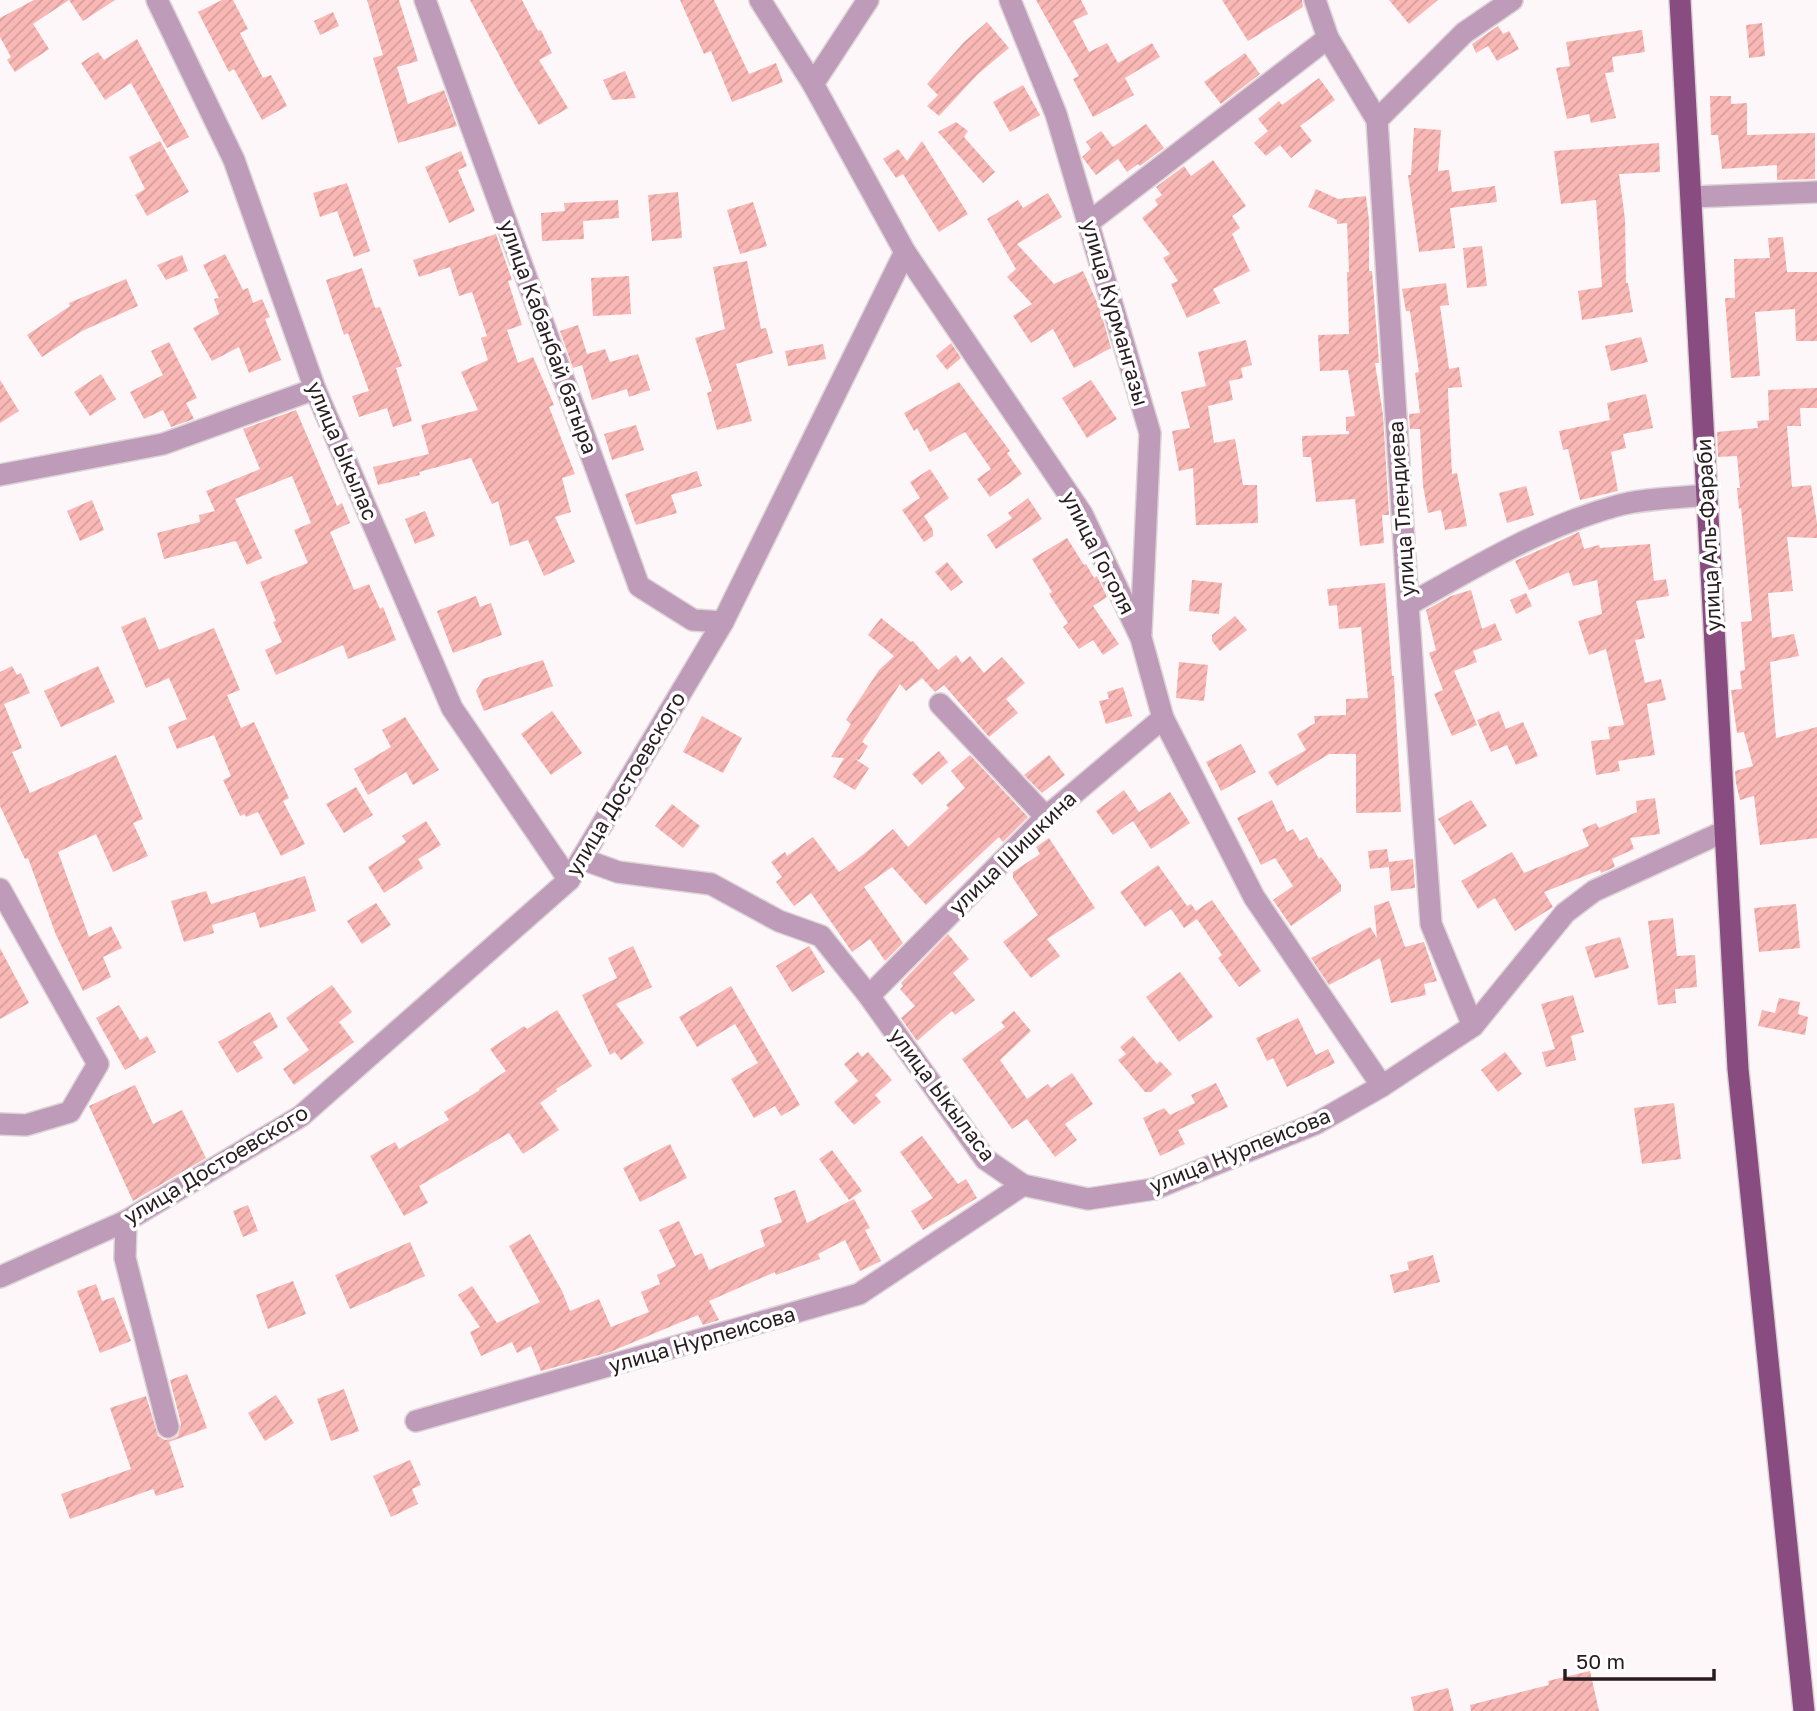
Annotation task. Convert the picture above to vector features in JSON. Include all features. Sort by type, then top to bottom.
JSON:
[{"type":"main road","name":"улица Аль-Фараби","points":[[1680,0],[1738,1069],[1804,1711]]},
{"type":"street","name":"улица Ыкылас","points":[[157,0],[234,160],[315,389],[452,708],[569,880]]},
{"type":"street","name":"улица Кабанбай батыра","points":[[425,0],[639,586],[693,620],[723,622]]},
{"type":"street","name":"улица Гоголя","points":[[760,0],[813,84],[905,252],[1082,514],[1141,638],[1163,718],[1254,897],[1382,1086]]},
{"type":"street","points":[[813,84],[868,0]]},
{"type":"street","name":"улица Курмангазы","points":[[1010,0],[1056,114],[1150,432],[1141,638]]},
{"type":"street","name":"улица Тлендиева","points":[[1315,0],[1328,38],[1377,120],[1431,924],[1473,1026]]},
{"type":"street","points":[[1377,120],[1464,33],[1512,0]]},
{"type":"street","points":[[1088,223],[1328,38]]},
{"type":"street","points":[[1692,197],[1817,192]]},
{"type":"street","name":"улица Достоевского","points":[[0,1277],[126,1221],[301,1116],[569,880],[723,622],[905,252]]},
{"type":"street","points":[[0,475],[163,444],[315,389]]},
{"type":"street","points":[[1408,605],[1503,551],[1551,528],[1619,505],[1707,495]]},
{"type":"street","points":[[940,704],[1046,817]]},
{"type":"street","name":"улица Шишкина","points":[[869,996],[1046,817],[1163,718]]},
{"type":"street","name":"улица Нурпеисова","points":[[416,1421],[859,1294],[1023,1185],[1088,1199],[1154,1189],[1315,1124],[1382,1086],[1473,1026],[1565,913],[1594,891],[1725,831]]},
{"type":"street","points":[[582,859],[618,872],[711,884],[779,921],[821,936],[869,996]]},
{"type":"street","points":[[0,889],[98,1064],[71,1112],[26,1125],[0,1124]]},
{"type":"street","name":"улица Ыкыласа","points":[[869,996],[985,1159],[1023,1185]]},
{"type":"street","points":[[126,1221],[125,1258],[168,1427]]},
{"type":"building","points":[[34,0],[69,0],[33,24],[49,49],[15,72],[7,60],[11,57],[0,37],[0,18]]},
{"type":"building","points":[[69,0],[115,0],[83,21]]},
{"type":"building","points":[[222,0],[233,0],[248,29],[240,33],[263,78],[271,75],[287,106],[262,120],[234,69],[229,72],[198,12]]},
{"type":"building","points":[[367,0],[399,0],[418,61],[397,67],[408,104],[444,90],[457,126],[398,143],[373,58],[383,55]]},
{"type":"building","points":[[470,0],[522,0],[552,53],[539,60],[568,108],[539,125]]},
{"type":"building","points":[[680,0],[714,0],[749,74],[776,63],[783,82],[732,102],[711,51],[704,54]]},
{"type":"building","points":[[1036,0],[1081,0],[1088,14],[1073,21],[1089,52],[1107,43],[1118,63],[1152,43],[1160,57],[1125,78],[1134,95],[1093,117],[1073,79],[1079,76]]},
{"type":"building","points":[[1222,0],[1302,0],[1303,7],[1248,41]]},
{"type":"building","points":[[1389,0],[1438,0],[1409,24]]},
{"type":"building","points":[[333,12],[339,26],[320,35],[314,21]]},
{"type":"building","points":[[987,22],[1009,48],[978,74],[939,116],[927,106],[938,95],[927,84],[964,42]]},
{"type":"building","points":[[1762,23],[1765,56],[1749,58],[1746,25]]},
{"type":"building","points":[[1498,26],[1503,34],[1509,31],[1519,49],[1497,61],[1488,46],[1476,53],[1472,44]]},
{"type":"building","points":[[1642,30],[1645,52],[1612,57],[1614,72],[1605,73],[1616,118],[1591,123],[1589,114],[1567,119],[1556,68],[1570,66],[1566,42]]},
{"type":"building","points":[[137,39],[189,137],[167,148],[131,83],[105,100],[81,63],[98,52],[104,60]]},
{"type":"building","points":[[1245,53],[1260,74],[1221,104],[1204,82]]},
{"type":"building","points":[[625,71],[636,98],[612,100],[603,80]]},
{"type":"building","points":[[1319,78],[1335,100],[1300,126],[1312,141],[1291,158],[1280,145],[1266,156],[1254,143],[1268,131],[1258,119],[1279,101],[1282,105]]},
{"type":"building","points":[[1023,85],[1040,115],[1010,132],[993,102]]},
{"type":"building","points":[[1710,96],[1731,96],[1731,104],[1747,103],[1747,135],[1815,133],[1815,179],[1777,180],[1777,165],[1722,169],[1718,135],[1711,135]]},
{"type":"building","points":[[956,122],[968,131],[964,137],[995,172],[983,183],[938,132]]},
{"type":"building","points":[[1146,124],[1164,148],[1140,166],[1138,164],[1127,172],[1118,159],[1096,175],[1082,157],[1091,149],[1086,142],[1101,131],[1113,147]]},
{"type":"building","points":[[1414,128],[1441,130],[1438,171],[1449,170],[1452,192],[1495,186],[1497,202],[1450,208],[1455,248],[1419,252],[1408,175],[1411,175]]},
{"type":"building","points":[[160,141],[189,192],[147,216],[135,195],[145,189],[129,157]]},
{"type":"building","points":[[922,141],[968,214],[939,232],[903,174],[896,178],[883,159],[898,149],[907,161]]},
{"type":"building","points":[[1659,143],[1660,172],[1619,174],[1625,219],[1626,283],[1633,312],[1582,320],[1578,291],[1602,287],[1596,200],[1561,204],[1554,151]]},
{"type":"building","points":[[461,151],[467,166],[458,170],[475,211],[449,223],[425,167]]},
{"type":"building","points":[[1213,160],[1246,206],[1232,216],[1240,228],[1232,234],[1250,271],[1213,289],[1220,303],[1187,318],[1171,284],[1178,281],[1163,258],[1170,254],[1142,218],[1158,205],[1155,200],[1162,195],[1156,187],[1184,166],[1191,176]]},
{"type":"building","points":[[347,183],[370,251],[354,257],[337,211],[320,217],[313,193]]},
{"type":"building","points":[[1316,189],[1338,199],[1366,196],[1369,271],[1372,271],[1379,363],[1375,363],[1383,415],[1389,515],[1382,515],[1384,543],[1360,546],[1355,499],[1316,502],[1311,457],[1303,457],[1302,436],[1349,434],[1349,431],[1346,431],[1346,417],[1355,416],[1348,370],[1320,371],[1318,335],[1349,334],[1349,272],[1347,223],[1337,224],[1337,220],[1308,207]]},
{"type":"building","points":[[678,192],[682,238],[652,241],[648,195]]},
{"type":"building","points":[[1048,193],[1062,217],[1017,244],[1054,284],[1083,271],[1100,309],[1111,348],[1074,368],[1053,329],[1031,343],[1013,316],[1032,304],[1007,277],[1016,269],[987,219],[1018,200],[1023,208]]},
{"type":"building","points":[[618,200],[619,218],[583,221],[584,239],[542,241],[541,213],[565,211],[564,203]]},
{"type":"building","points":[[753,202],[767,246],[740,254],[727,210]]},
{"type":"building","points":[[496,234],[512,280],[508,281],[522,325],[507,330],[518,363],[533,357],[554,405],[549,407],[575,474],[562,478],[571,512],[555,517],[575,562],[544,576],[528,540],[510,546],[498,501],[492,504],[471,458],[419,472],[420,475],[378,485],[373,467],[429,454],[421,425],[478,410],[461,372],[488,360],[481,338],[487,336],[472,292],[459,296],[450,267],[419,277],[413,260]]},
{"type":"building","points":[[1783,237],[1787,272],[1817,272],[1817,341],[1796,341],[1795,309],[1755,312],[1760,376],[1731,378],[1725,298],[1735,298],[1734,259],[1770,258],[1768,238]]},
{"type":"building","points":[[1482,246],[1487,286],[1467,288],[1463,248]]},
{"type":"building","points":[[225,254],[243,290],[248,288],[253,303],[262,299],[270,317],[265,319],[281,360],[249,373],[239,347],[212,361],[193,328],[219,314],[214,299],[219,298],[203,265]]},
{"type":"building","points":[[182,255],[188,271],[166,280],[157,265]]},
{"type":"building","points":[[747,261],[761,329],[766,328],[773,353],[736,364],[752,421],[717,430],[707,393],[712,391],[695,338],[725,329],[713,267]]},
{"type":"building","points":[[362,268],[375,308],[380,307],[402,366],[396,368],[412,421],[393,427],[387,408],[359,417],[352,396],[369,391],[348,333],[344,335],[326,280]]},
{"type":"building","points":[[629,276],[631,314],[593,316],[591,278]]},
{"type":"building","points":[[126,279],[138,306],[82,331],[42,357],[27,335],[70,306],[69,303]]},
{"type":"building","points":[[1446,283],[1449,305],[1440,306],[1449,369],[1459,367],[1462,387],[1448,388],[1452,474],[1457,473],[1467,526],[1445,530],[1441,510],[1428,513],[1423,486],[1420,429],[1410,429],[1409,414],[1420,413],[1415,373],[1419,372],[1410,311],[1406,311],[1402,289]]},
{"type":"building","points":[[578,325],[587,354],[605,349],[610,362],[638,354],[650,390],[629,397],[627,389],[592,400],[582,365],[573,368],[560,331]]},
{"type":"building","points":[[1641,337],[1648,362],[1611,371],[1605,346]]},
{"type":"building","points":[[1246,340],[1252,365],[1241,368],[1243,378],[1229,381],[1233,400],[1208,406],[1214,443],[1235,439],[1243,485],[1257,485],[1258,523],[1196,525],[1193,468],[1179,471],[1172,431],[1190,428],[1181,392],[1206,386],[1198,352]]},
{"type":"building","points":[[169,342],[197,398],[186,403],[194,419],[171,427],[163,410],[144,419],[130,392],[163,375],[151,351]]},
{"type":"building","points":[[951,343],[961,358],[947,370],[936,356]]},
{"type":"building","points":[[823,344],[826,359],[788,366],[785,351]]},
{"type":"building","points":[[101,374],[116,399],[90,416],[74,392]]},
{"type":"building","points":[[0,380],[19,411],[0,423]]},
{"type":"building","points":[[1091,380],[1117,419],[1087,438],[1062,398]]},
{"type":"building","points":[[959,382],[1010,451],[1007,453],[1022,474],[990,497],[977,479],[991,469],[965,432],[930,452],[917,428],[914,431],[904,413]]},
{"type":"building","points":[[1817,388],[1817,408],[1800,408],[1801,426],[1787,426],[1792,487],[1811,485],[1817,538],[1787,537],[1793,591],[1768,593],[1772,638],[1794,634],[1799,656],[1770,662],[1776,738],[1817,727],[1817,838],[1760,845],[1754,796],[1740,800],[1736,783],[1735,771],[1753,766],[1744,732],[1737,733],[1731,690],[1742,689],[1740,671],[1745,670],[1741,622],[1752,621],[1737,488],[1740,488],[1737,456],[1718,457],[1717,432],[1758,428],[1757,421],[1769,420],[1768,390]]},
{"type":"building","points":[[1646,394],[1653,428],[1623,434],[1626,448],[1611,452],[1618,491],[1580,500],[1568,449],[1563,450],[1559,431],[1610,420],[1607,403]]},
{"type":"building","points":[[296,410],[337,506],[342,503],[350,523],[330,532],[354,590],[369,584],[380,609],[383,607],[396,640],[348,659],[343,645],[276,675],[265,650],[282,642],[260,582],[308,563],[294,530],[311,523],[292,476],[235,499],[262,558],[247,565],[236,541],[164,559],[157,533],[200,522],[199,515],[215,511],[206,491],[260,469],[243,429]]},
{"type":"building","points":[[636,425],[644,450],[612,460],[604,434]]},
{"type":"building","points":[[930,469],[949,498],[924,516],[933,530],[933,536],[924,542],[902,510],[920,498],[910,482]]},
{"type":"building","points":[[697,471],[702,486],[671,495],[677,513],[636,525],[625,494]]},
{"type":"building","points":[[1526,486],[1534,515],[1507,523],[1499,493]]},
{"type":"building","points":[[1028,498],[1042,519],[996,549],[987,535],[1012,518],[1008,513]]},
{"type":"building","points":[[92,500],[104,530],[80,541],[67,511]]},
{"type":"building","points":[[425,511],[435,536],[415,544],[405,519]]},
{"type":"building","points":[[1579,532],[1584,549],[1599,545],[1600,548],[1650,544],[1654,581],[1666,579],[1669,596],[1636,601],[1645,638],[1635,640],[1645,683],[1661,679],[1666,700],[1647,704],[1655,755],[1618,761],[1620,771],[1596,775],[1591,741],[1610,739],[1608,727],[1624,725],[1606,649],[1589,655],[1578,621],[1602,614],[1597,580],[1573,586],[1569,572],[1529,590],[1515,561]]},
{"type":"building","points":[[1067,538],[1094,578],[1097,576],[1107,597],[1093,606],[1119,644],[1103,655],[1093,640],[1079,649],[1063,627],[1068,623],[1049,594],[1052,592],[1032,559]]},
{"type":"building","points":[[947,562],[963,582],[951,591],[935,572]]},
{"type":"building","points":[[1192,580],[1222,583],[1219,614],[1189,611]]},
{"type":"building","points":[[1385,583],[1394,676],[1401,812],[1356,813],[1356,754],[1329,754],[1277,786],[1268,772],[1306,750],[1297,734],[1315,723],[1314,716],[1346,715],[1346,699],[1368,698],[1361,627],[1339,629],[1337,605],[1329,606],[1327,589]]},
{"type":"building","points":[[1471,590],[1482,629],[1495,623],[1502,640],[1473,651],[1477,662],[1454,671],[1477,725],[1452,736],[1434,694],[1443,690],[1429,653],[1436,650],[1426,610],[1451,596]]},
{"type":"building","points":[[1526,593],[1532,606],[1516,614],[1510,600]]},
{"type":"building","points":[[476,596],[480,607],[491,603],[502,635],[453,653],[437,611]]},
{"type":"building","points":[[1235,616],[1247,630],[1220,651],[1212,641],[1212,635]]},
{"type":"building","points":[[145,617],[159,650],[214,628],[240,690],[227,695],[241,728],[254,722],[289,798],[283,801],[305,844],[281,856],[258,812],[246,817],[245,814],[240,816],[223,780],[231,776],[214,735],[177,749],[168,727],[187,719],[169,678],[146,688],[121,627]]},
{"type":"building","points":[[881,618],[913,641],[938,670],[956,655],[962,663],[970,656],[984,673],[1002,657],[1025,683],[1006,699],[1018,713],[989,737],[944,685],[935,692],[922,678],[906,691],[900,684],[862,742],[868,746],[859,760],[855,759],[869,768],[855,790],[833,777],[844,758],[831,757],[851,724],[846,720],[879,670],[894,656],[868,635]]},
{"type":"building","points":[[543,660],[553,686],[484,711],[476,691],[483,679]]},
{"type":"building","points":[[1179,662],[1208,665],[1204,701],[1176,698]]},
{"type":"building","points":[[12,666],[17,675],[21,673],[30,693],[4,704],[22,748],[12,752],[30,793],[116,755],[143,819],[133,823],[148,856],[113,872],[96,834],[58,852],[89,937],[111,926],[122,948],[103,957],[111,977],[83,991],[56,935],[28,858],[25,859],[0,806],[0,672]]},
{"type":"building","points":[[98,666],[115,702],[61,727],[44,691]]},
{"type":"building","points":[[1123,687],[1132,716],[1106,724],[1099,701],[1109,699],[1107,692]]},
{"type":"building","points":[[552,711],[582,753],[551,775],[521,734]]},
{"type":"building","points":[[1499,711],[1506,729],[1523,722],[1538,756],[1516,765],[1507,745],[1491,752],[1477,720]]},
{"type":"building","points":[[702,716],[742,738],[723,773],[683,752]]},
{"type":"building","points":[[405,717],[439,770],[413,785],[406,772],[368,795],[354,769],[391,747],[382,730]]},
{"type":"building","points":[[1241,744],[1256,772],[1221,791],[1206,762]]},
{"type":"building","points":[[939,751],[948,762],[922,785],[912,774]]},
{"type":"building","points":[[970,755],[1028,817],[1003,842],[999,837],[926,905],[892,867],[864,887],[903,943],[885,961],[870,939],[852,952],[811,893],[794,906],[776,882],[782,877],[771,862],[785,852],[787,856],[813,837],[839,872],[893,829],[908,847],[949,808],[946,805],[965,788],[951,771]]},
{"type":"building","points":[[1049,755],[1065,775],[1042,793],[1024,775]]},
{"type":"building","points":[[356,787],[373,815],[344,833],[326,804]]},
{"type":"building","points":[[1124,790],[1139,812],[1170,792],[1190,823],[1151,849],[1133,821],[1113,835],[1096,811]]},
{"type":"building","points":[[1655,798],[1660,834],[1630,838],[1634,849],[1612,859],[1615,867],[1601,873],[1600,870],[1544,892],[1553,907],[1515,931],[1495,898],[1478,909],[1461,881],[1512,852],[1524,873],[1589,846],[1582,829],[1596,823],[1599,828],[1637,812],[1636,801]]},
{"type":"building","points":[[1272,800],[1287,832],[1293,829],[1300,841],[1307,837],[1319,859],[1321,857],[1341,885],[1341,891],[1291,926],[1273,900],[1293,886],[1275,858],[1261,865],[1237,818]]},
{"type":"building","points":[[1471,800],[1487,826],[1454,845],[1438,819]]},
{"type":"building","points":[[672,804],[700,826],[683,848],[655,826]]},
{"type":"building","points":[[426,821],[441,845],[418,859],[423,868],[384,893],[368,867],[406,842],[402,836]]},
{"type":"building","points":[[1049,838],[1095,908],[1047,939],[1060,956],[1031,978],[1003,942],[1038,915],[1013,878],[1013,872],[1040,854],[1036,847]]},
{"type":"building","points":[[1387,849],[1389,862],[1413,859],[1415,888],[1391,891],[1389,867],[1370,869],[1368,851]]},
{"type":"building","points":[[1158,865],[1187,906],[1191,904],[1196,911],[1212,900],[1261,971],[1239,987],[1218,958],[1222,955],[1197,919],[1184,928],[1171,909],[1145,927],[1120,892]]},
{"type":"building","points":[[305,876],[316,911],[260,928],[255,912],[212,925],[214,933],[184,942],[171,901],[206,891],[211,904]]},
{"type":"building","points":[[1389,901],[1405,947],[1424,942],[1437,981],[1424,984],[1426,995],[1391,1003],[1380,958],[1329,985],[1311,958],[1370,927],[1377,938],[1374,906]]},
{"type":"building","points":[[376,903],[391,925],[362,944],[347,921]]},
{"type":"building","points":[[1796,904],[1800,948],[1759,952],[1754,908]]},
{"type":"building","points":[[1673,918],[1677,956],[1695,955],[1697,987],[1675,989],[1676,1003],[1658,1005],[1648,921]]},
{"type":"building","points":[[948,934],[969,959],[953,973],[975,1000],[955,1015],[952,1011],[917,1041],[901,1018],[915,1006],[900,989],[903,986],[901,983]]},
{"type":"building","points":[[1620,937],[1629,968],[1595,978],[1585,947]]},
{"type":"building","points":[[633,946],[652,987],[616,1004],[644,1043],[621,1060],[615,1052],[610,1055],[582,995],[617,978],[608,958]]},
{"type":"building","points":[[809,946],[825,972],[792,992],[776,966]]},
{"type":"building","points":[[0,948],[29,1003],[0,1019]]},
{"type":"building","points":[[1180,972],[1213,1017],[1179,1042],[1146,997]]},
{"type":"building","points":[[332,985],[352,1012],[339,1022],[354,1042],[294,1085],[283,1069],[309,1050],[286,1018]]},
{"type":"building","points":[[731,986],[800,1105],[781,1116],[775,1106],[754,1118],[731,1079],[758,1063],[735,1024],[697,1047],[679,1017]]},
{"type":"building","points":[[1573,995],[1584,1032],[1571,1036],[1576,1060],[1546,1067],[1542,1052],[1555,1049],[1541,1004]]},
{"type":"building","points":[[1779,998],[1800,1002],[1798,1014],[1808,1017],[1805,1035],[1758,1026],[1762,1010],[1775,1013]]},
{"type":"building","points":[[119,1005],[140,1040],[147,1036],[156,1052],[125,1070],[96,1018]]},
{"type":"building","points":[[557,1010],[592,1066],[556,1089],[557,1091],[540,1103],[559,1130],[523,1154],[509,1133],[419,1186],[428,1203],[404,1216],[370,1156],[395,1142],[399,1149],[449,1120],[444,1112],[506,1071],[490,1049],[524,1026],[527,1029]]},
{"type":"building","points":[[1014,1011],[1031,1031],[1000,1060],[1027,1099],[1048,1084],[1051,1088],[1072,1073],[1093,1104],[1065,1124],[1077,1140],[1055,1157],[1027,1119],[1012,1129],[962,1059],[1005,1027],[1001,1022]]},
{"type":"building","points":[[270,1012],[278,1027],[253,1042],[263,1058],[237,1073],[218,1042]]},
{"type":"building","points":[[1298,1018],[1316,1055],[1328,1049],[1335,1063],[1287,1087],[1273,1058],[1267,1061],[1256,1038]]},
{"type":"building","points":[[1133,1036],[1157,1064],[1160,1061],[1172,1074],[1151,1092],[1145,1092],[1118,1060],[1126,1054],[1120,1047]]},
{"type":"building","points":[[858,1052],[862,1057],[868,1052],[892,1080],[875,1095],[881,1102],[854,1125],[834,1102],[858,1081],[844,1064]]},
{"type":"building","points":[[1505,1052],[1522,1074],[1498,1092],[1481,1070]]},
{"type":"building","points":[[1216,1083],[1228,1107],[1178,1130],[1185,1144],[1160,1156],[1143,1118],[1164,1108],[1170,1115],[1195,1103],[1191,1095]]},
{"type":"building","points":[[135,1085],[153,1124],[182,1110],[206,1158],[133,1201],[89,1106]]},
{"type":"building","points":[[1674,1103],[1681,1159],[1642,1164],[1634,1108]]},
{"type":"building","points":[[922,1136],[958,1184],[966,1179],[977,1198],[923,1230],[911,1211],[933,1198],[900,1152]]},
{"type":"building","points":[[670,1144],[687,1178],[640,1202],[623,1168]]},
{"type":"building","points":[[832,1150],[862,1191],[849,1200],[819,1159]]},
{"type":"building","points":[[795,1190],[807,1223],[854,1199],[870,1228],[865,1230],[881,1261],[860,1271],[845,1240],[818,1254],[820,1259],[776,1275],[775,1272],[709,1301],[719,1320],[716,1321],[703,1325],[698,1315],[610,1352],[541,1371],[531,1346],[517,1353],[512,1342],[481,1356],[470,1332],[480,1327],[458,1295],[472,1286],[497,1323],[540,1302],[509,1246],[530,1234],[562,1291],[570,1311],[599,1299],[611,1327],[649,1312],[641,1292],[660,1284],[657,1275],[676,1266],[659,1230],[679,1221],[695,1256],[702,1253],[709,1270],[765,1246],[760,1230],[782,1222],[774,1198]]},
{"type":"building","points":[[248,1205],[258,1231],[243,1237],[233,1211]]},
{"type":"building","points":[[410,1242],[425,1276],[350,1309],[335,1275]]},
{"type":"building","points":[[1433,1255],[1440,1282],[1394,1293],[1390,1275],[1409,1270],[1407,1262]]},
{"type":"building","points":[[293,1281],[306,1314],[268,1329],[256,1295]]},
{"type":"building","points":[[96,1284],[102,1301],[114,1297],[131,1341],[100,1353],[77,1291]]},
{"type":"building","points":[[187,1374],[207,1428],[169,1442],[184,1487],[156,1496],[153,1489],[70,1519],[61,1494],[131,1469],[110,1408],[146,1396],[158,1436],[165,1440],[172,1439],[178,1436],[181,1424],[170,1380]]},
{"type":"building","points":[[344,1389],[359,1431],[331,1441],[317,1399]]},
{"type":"building","points":[[276,1395],[294,1423],[265,1441],[248,1413]]},
{"type":"building","points":[[410,1460],[421,1485],[412,1489],[418,1504],[391,1517],[373,1476]]},
{"type":"building","points":[[1590,1671],[1599,1711],[1471,1711],[1470,1705],[1549,1685],[1548,1681]]},
{"type":"building","points":[[1448,1688],[1454,1711],[1414,1711],[1411,1697]]}]
